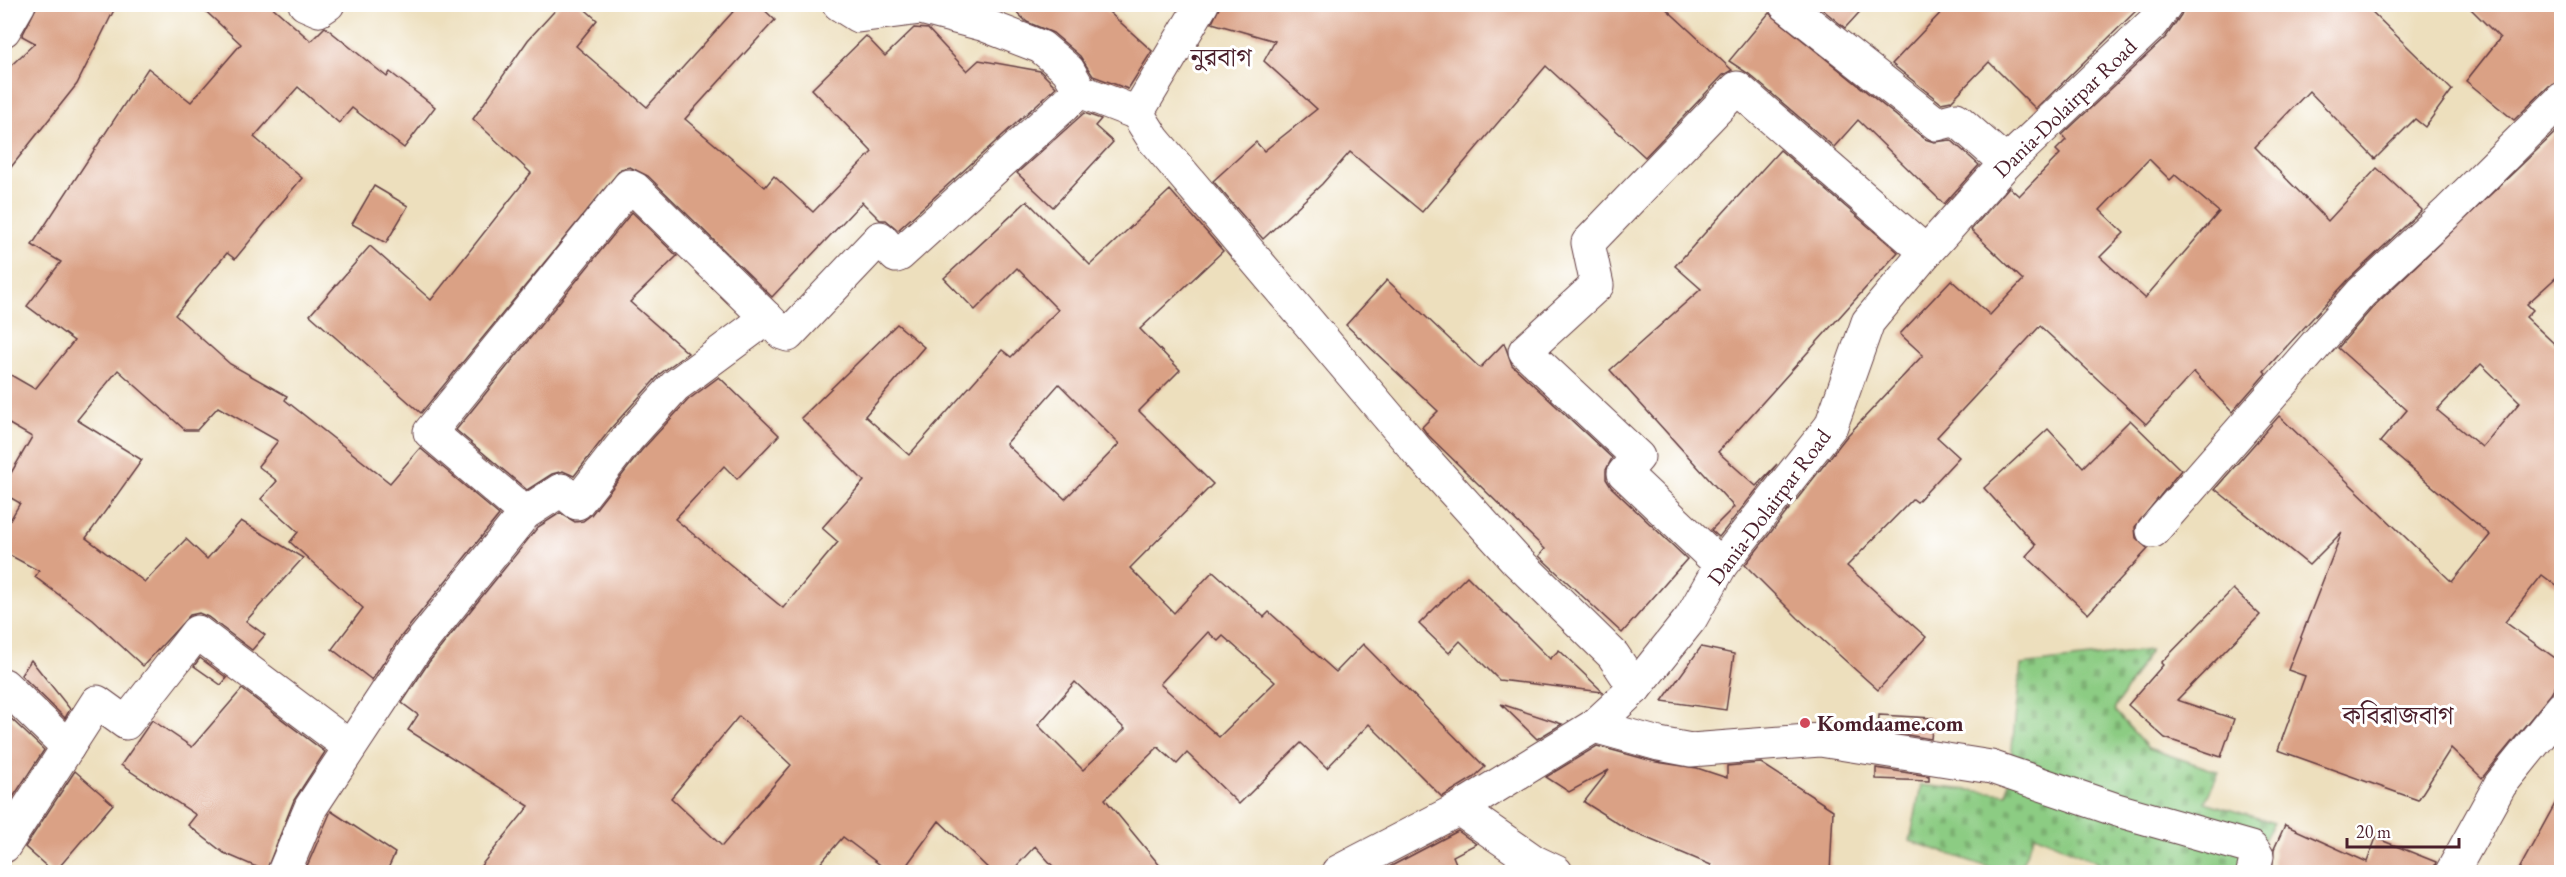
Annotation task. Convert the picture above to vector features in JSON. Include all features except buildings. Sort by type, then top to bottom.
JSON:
[{"type":"street","points":[[4,30],[19,4]]},
{"type":"street","points":[[304,4],[319,10],[328,4]]},
{"type":"street","points":[[839,4],[858,16],[921,8],[982,24],[1041,47],[1068,69],[1080,91],[1137,113],[1154,140],[1419,453],[1516,560],[1613,655],[1635,688]]},
{"type":"street","points":[[1137,113],[1202,4]]},
{"type":"street","points":[[1785,4],[1937,124],[1956,118],[2006,163]]},
{"type":"street","name":"Dania-Dolairpar Road","points":[[1338,873],[1459,809],[1594,726],[1635,688],[1691,618],[1721,565],[1831,426],[1868,321],[2006,163],[2153,23],[2166,4]]},
{"type":"street","points":[[1721,565],[1624,473],[1638,457],[1525,351],[1597,285],[1588,243],[1737,88],[1926,252]]},
{"type":"street","points":[[525,513],[430,432],[628,186],[635,189],[782,333],[788,335],[880,238],[896,256],[899,255],[1080,91]]},
{"type":"street","points":[[2153,531],[2361,293],[2562,99]]},
{"type":"street","points":[[284,873],[311,807],[414,651],[525,513],[561,490],[577,503],[627,439],[675,386],[767,318]]},
{"type":"street","points":[[4,846],[97,702],[126,723],[197,632],[350,747]]},
{"type":"street","points":[[4,685],[68,747]]},
{"type":"street","points":[[2452,873],[2500,785],[2562,708]]},
{"type":"street","points":[[1594,726],[1659,744],[1691,750],[1820,740],[1991,767],[2117,810],[2251,848],[2257,856],[2253,873]]},
{"type":"street","points":[[1459,809],[1536,862],[1556,873]]},
{"type":"green space","points":[[2150,650],[2114,710],[2148,748],[2219,772],[2205,802],[2274,823],[2245,872],[2094,872],[2099,863],[2035,834],[2018,872],[2003,872],[1910,841],[1921,785],[2007,794],[2021,665]]},
{"type":"place","name":"Komdaame.com","points":[[1805,723]]},
{"type":"district","name":"নুরবাগ","points":[[1221,57]]},
{"type":"district","name":"কবিরাজবাগ","points":[[2398,715]]}]
